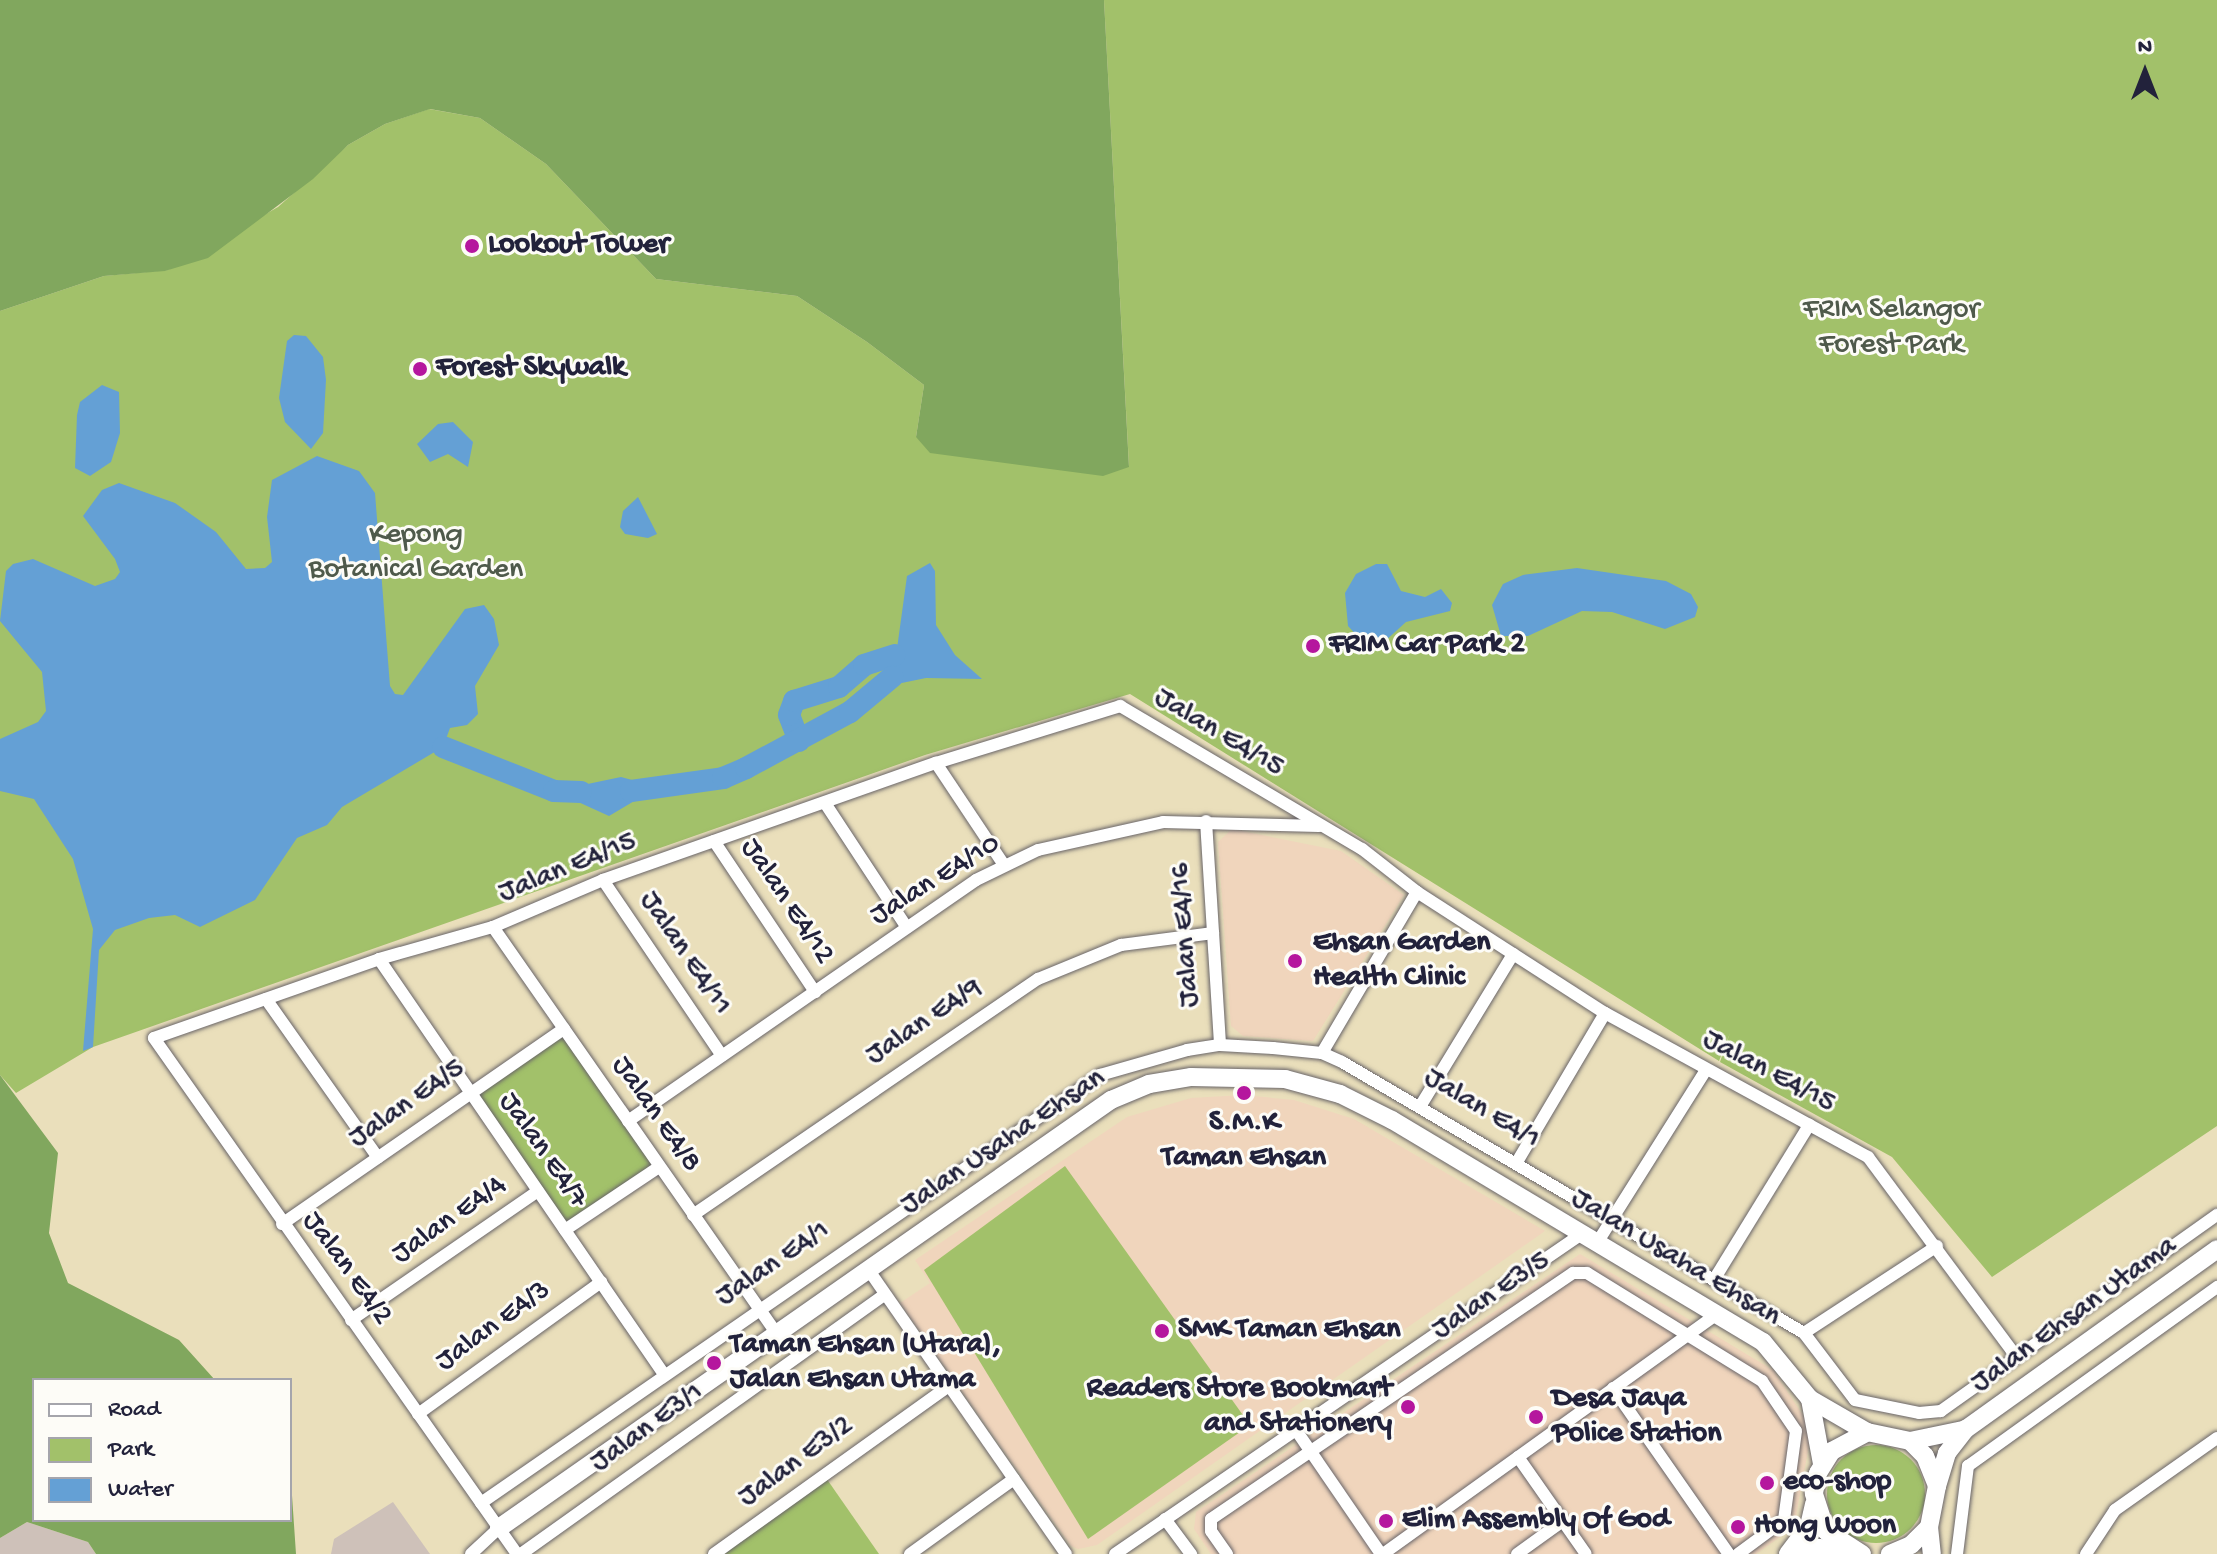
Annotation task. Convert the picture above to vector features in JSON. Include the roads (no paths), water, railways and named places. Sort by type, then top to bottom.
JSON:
[{"type":"street","name":"Jalan E4/15","points":[[154,1038],[379,959],[493,927],[603,880],[936,763],[1120,706],[1322,826],[1417,892],[1605,1013],[1877,1164],[2016,1356]]},
{"type":"street","points":[[936,763],[1004,865]]},
{"type":"street","points":[[825,803],[907,928]]},
{"type":"street","name":"Jalan E4/10","points":[[628,1121],[907,928],[1004,865],[1102,832],[1206,821],[1322,826]]},
{"type":"street","name":"Jalan E4/16","points":[[1206,821],[1220,1045]]},
{"type":"street","name":"Jalan E4/12","points":[[714,841],[815,992]]},
{"type":"street","name":"Jalan E4/11","points":[[603,880],[722,1056]]},
{"type":"street","points":[[1322,1053],[1417,892]]},
{"type":"street","name":"Jalan E4/8","points":[[493,927],[776,1333]]},
{"type":"street","name":"Jalan E4/9","points":[[693,1215],[1038,979],[1121,945],[1213,933]]},
{"type":"street","points":[[1421,1105],[1513,954]]},
{"type":"street","name":"Jalan E4/7","points":[[379,959],[663,1373]]},
{"type":"street","points":[[266,999],[378,1158]]},
{"type":"street","points":[[1517,1162],[1605,1013]]},
{"type":"street","name":"Jalan E4/5","points":[[282,1224],[564,1029]]},
{"type":"street","name":"Jalan E4/2","points":[[154,1038],[282,1224],[519,1554]]},
{"type":"street","name":"Jalan E4/1","points":[[481,1503],[663,1373],[1100,1075],[1126,1064],[1220,1045],[1322,1053],[1421,1105],[1804,1333]]},
{"type":"street","points":[[1115,1554],[1296,1430],[1615,1221],[1706,1070]]},
{"type":"street","points":[[1100,1075],[1111,1100]]},
{"type":"street","name":"Jalan Usaha Ehsan","points":[[471,1554],[499,1528],[1111,1100],[1149,1084],[1191,1077],[1267,1076],[1315,1087],[1392,1120],[1774,1350],[1810,1399],[1867,1432],[1910,1441]]},
{"type":"street","points":[[1715,1278],[1809,1125]]},
{"type":"street","points":[[565,1230],[659,1167]]},
{"type":"street","name":"Jalan E4/4","points":[[351,1320],[538,1191]]},
{"type":"street","points":[[1937,1246],[1804,1333],[1855,1400],[1919,1413],[1941,1411],[2217,1215]]},
{"type":"street","name":"Jalan Ehsan Utama","points":[[1932,1554],[1929,1527],[1937,1486],[1947,1453],[1966,1429],[2217,1249]]},
{"type":"street","points":[[2144,1267],[2160,1288]]},
{"type":"street","points":[[868,1269],[1066,1554]]},
{"type":"street","name":"Jalan E3/5","points":[[1227,1554],[1211,1531],[1211,1519],[1573,1273],[1587,1273],[1689,1333],[1762,1381],[1798,1439],[1784,1520],[1738,1554]]},
{"type":"street","name":"Jalan E4/3","points":[[418,1414],[601,1282]]},
{"type":"street","points":[[1957,1554],[1968,1466],[2217,1287]]},
{"type":"street","name":"Jalan E3/1","points":[[519,1554],[885,1294]]},
{"type":"street","points":[[1296,1430],[1382,1554],[1715,1315]]},
{"type":"street","name":"Jalan E3/2","points":[[714,1554],[949,1386]]},
{"type":"street","points":[[1613,1388],[1729,1554]]},
{"type":"street","name":"Jalan Usaha Ehsan","points":[[1810,1399],[1822,1464]]},
{"type":"street","name":"Jalan Ehsan Utama","points":[[1910,1441],[1966,1429]]},
{"type":"street","points":[[1788,1554],[1809,1526],[1822,1464],[1845,1441],[1867,1432]]},
{"type":"street","points":[[2086,1554],[2115,1510],[2217,1438]]},
{"type":"street","points":[[1910,1441],[1925,1456],[1937,1486]]},
{"type":"street","points":[[1518,1457],[1586,1554]]},
{"type":"street","points":[[910,1554],[1014,1479]]},
{"type":"street","points":[[1815,1503],[1826,1531],[1857,1552]]},
{"type":"street","points":[[1165,1519],[1191,1554]]},
{"type":"street","points":[[1517,1554],[1563,1521]]},
{"type":"street","points":[[1890,1554],[1911,1545],[1929,1527]]},
{"type":"street","points":[[1798,1554],[1841,1546],[1857,1552]]},
{"type":"water","points":[[294,335],[306,336],[323,357],[326,380],[323,433],[311,449],[285,422],[279,398],[287,341]]},
{"type":"water","points":[[102,385],[119,392],[120,433],[111,462],[90,476],[75,468],[77,415],[80,402]]},
{"type":"water","points":[[453,422],[473,442],[468,467],[448,454],[430,462],[417,444],[438,424]]},
{"type":"water","points":[[317,456],[359,471],[375,493],[390,686],[395,694],[403,695],[465,609],[484,605],[494,619],[499,645],[475,686],[478,714],[467,725],[450,728],[443,747],[342,807],[327,825],[297,838],[255,900],[200,927],[175,915],[149,918],[115,930],[99,950],[93,1047],[83,1051],[93,929],[73,859],[34,799],[0,791],[0,739],[38,722],[46,711],[42,672],[0,621],[6,571],[13,564],[33,559],[95,586],[115,579],[120,572],[115,559],[83,516],[102,490],[119,483],[175,503],[216,532],[246,569],[265,568],[272,562],[267,517],[272,480]]},
{"type":"water","points":[[638,497],[657,534],[648,538],[625,534],[620,527],[623,511]]},
{"type":"water","points":[[930,563],[935,571],[936,625],[955,655],[982,679],[926,678],[892,685],[907,576]]},
{"type":"water","points":[[1376,564],[1387,564],[1401,591],[1425,597],[1441,589],[1452,603],[1450,611],[1406,622],[1384,642],[1361,640],[1348,626],[1345,593],[1356,574]]},
{"type":"water","points":[[1577,568],[1666,581],[1691,594],[1698,607],[1695,617],[1665,629],[1612,612],[1582,611],[1528,636],[1501,636],[1492,605],[1503,584],[1523,575]]},
{"type":"water","points":[[621,777],[658,787],[609,816],[554,791]]},
{"type":"waterway","points":[[799,741],[789,715],[794,701],[839,687],[864,665],[894,655]]},
{"type":"waterway","points":[[631,791],[723,778],[746,768],[850,712],[892,677]]},
{"type":"waterway","points":[[443,747],[554,791],[581,792]]},
{"type":"place","name":"Lookout Tower","points":[[472,246]]},
{"type":"place","name":"Forest Skywalk","points":[[420,369]]},
{"type":"place","name":"FRIM Car Park 2","points":[[1313,646]]},
{"type":"place","name":"Ehsan Garden Health Clinic","points":[[1295,961]]},
{"type":"place","name":"S.M.K Taman Ehsan","points":[[1244,1093]]},
{"type":"place","name":"SMK Taman Ehsan","points":[[1162,1331]]},
{"type":"place","name":"Taman Ehsan (Utara), Jalan Ehsan Utama","points":[[714,1363]]},
{"type":"place","name":"Readers Store Bookmart and Stationery","points":[[1408,1407]]},
{"type":"place","name":"Desa Jaya Police Station","points":[[1536,1417]]},
{"type":"place","name":"eco-shop","points":[[1767,1483]]},
{"type":"place","name":"Elim Assembly Of God","points":[[1386,1521]]},
{"type":"place","name":"Hong Woon","points":[[1738,1527]]},
{"type":"park label","name":"FRIM Selangor Forest Park","points":[[1891,328]]},
{"type":"park label","name":"Kepong Botanical Garden","points":[[416,553]]}]
